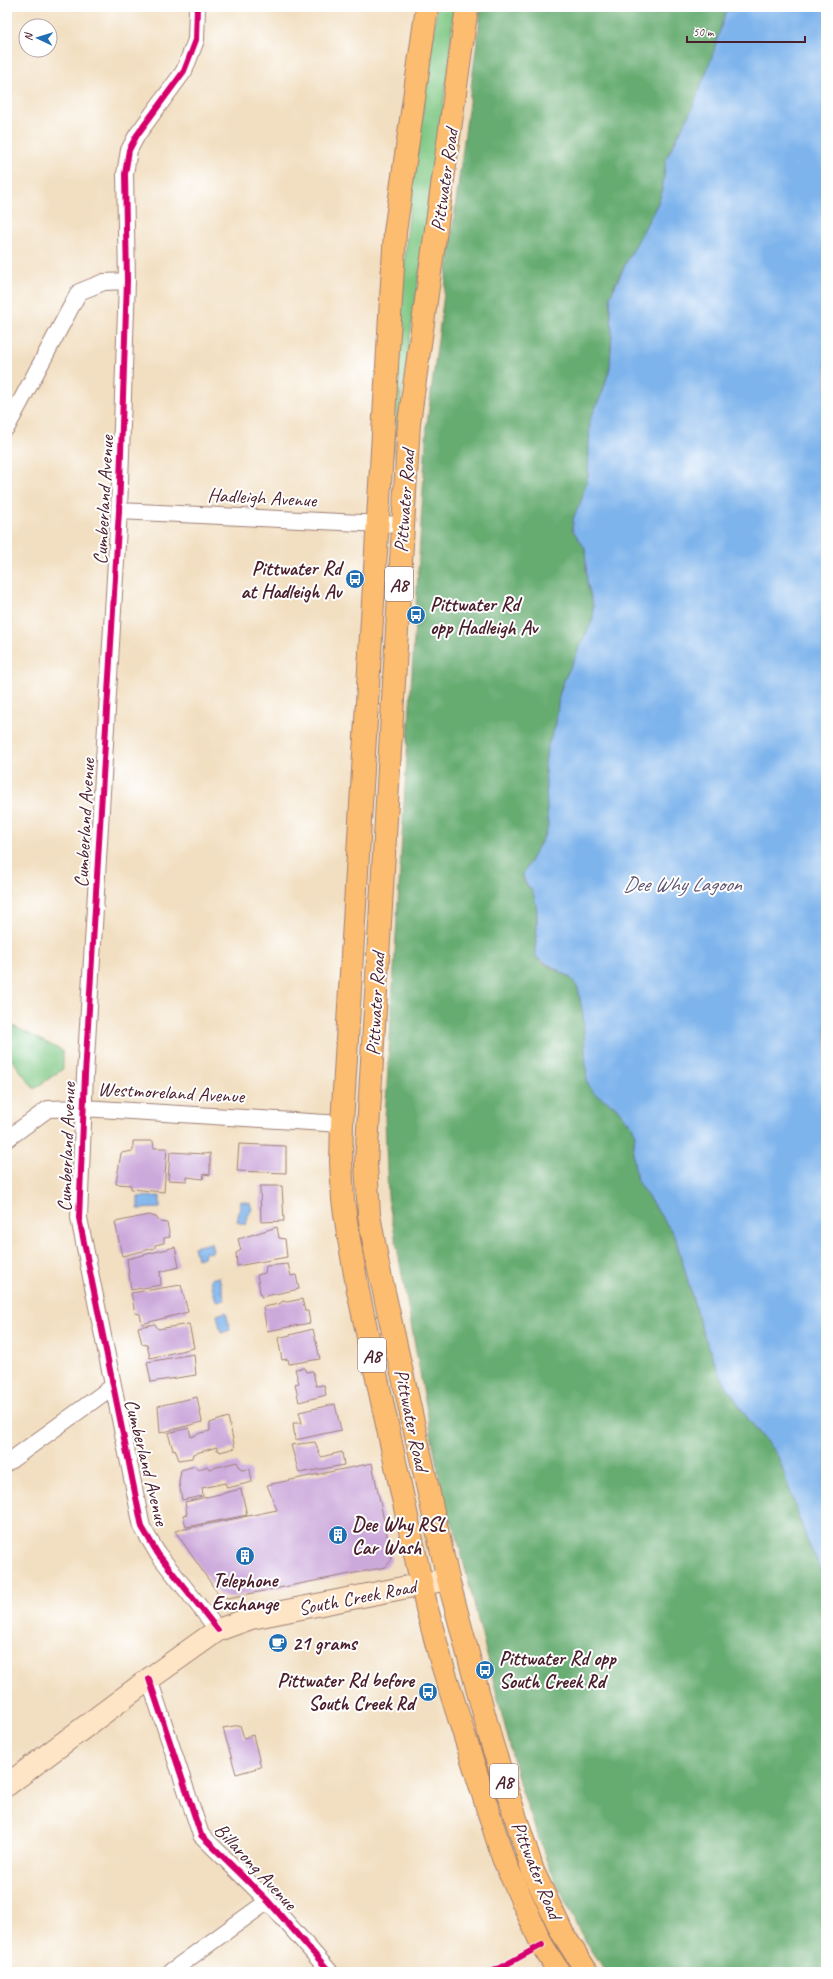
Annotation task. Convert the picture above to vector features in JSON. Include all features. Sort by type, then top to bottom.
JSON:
[{"type":"highway","name":"Pittwater Road","points":[[427,7],[395,232],[379,524],[342,1124],[341,1162],[343,1200],[358,1291],[421,1584],[441,1661],[503,1858],[542,1945],[559,1972]]},
{"type":"highway","name":"Pittwater Road","points":[[467,7],[409,423],[366,1164],[369,1215],[378,1265],[448,1579],[492,1744],[533,1871],[563,1934],[587,1972]]},
{"type":"main road","name":"South Creek Road","points":[[7,1785],[149,1679],[218,1630],[251,1618],[448,1579]]},
{"type":"street","name":"Cumberland Avenue","points":[[197,7],[196,40],[184,70],[137,135],[129,150],[125,174],[127,281],[119,511],[83,1108],[78,1218],[142,1527],[158,1554],[218,1630]]},
{"type":"street","points":[[7,427],[79,292],[104,282],[127,281]]},
{"type":"street","name":"Hadleigh Avenue","points":[[119,511],[402,524]]},
{"type":"street","name":"Westmoreland Avenue","points":[[7,1139],[48,1109],[83,1108],[342,1124]]},
{"type":"street","points":[[7,1463],[112,1387]]},
{"type":"street","name":"Billarong Avenue","points":[[149,1679],[201,1835],[268,1901],[330,1972]]},
{"type":"street","points":[[170,1972],[268,1901]]},
{"type":"green space","points":[[437,7],[454,7],[449,66],[393,457],[404,263],[411,196]]},
{"type":"green space","points":[[480,7],[727,7],[712,60],[702,86],[691,112],[669,153],[664,172],[662,191],[658,203],[614,286],[610,306],[612,332],[610,368],[603,391],[590,420],[588,476],[581,502],[574,516],[572,529],[585,548],[587,582],[593,605],[593,619],[563,683],[559,696],[556,724],[547,748],[545,766],[548,827],[523,874],[523,880],[534,893],[537,906],[535,953],[541,962],[570,977],[578,988],[583,1015],[587,1082],[615,1106],[632,1126],[635,1133],[633,1155],[637,1181],[675,1236],[701,1327],[720,1375],[746,1416],[778,1456],[807,1540],[826,1580],[826,1972],[606,1972],[578,1929],[548,1864],[520,1786],[455,1529],[446,1515],[388,1198],[385,1118],[427,424],[480,18]]},
{"type":"green space","points":[[7,1023],[63,1051],[63,1069],[34,1089],[7,1053]]},
{"type":"water","name":"Dee Why Lagoon","points":[[727,7],[826,7],[826,1580],[807,1540],[778,1456],[746,1416],[720,1375],[701,1327],[675,1236],[637,1181],[633,1155],[635,1133],[632,1126],[615,1106],[594,1093],[587,1082],[583,1015],[578,988],[570,977],[537,958],[535,953],[537,924],[536,903],[533,893],[523,877],[523,874],[548,827],[545,766],[547,748],[556,724],[559,696],[563,683],[593,619],[593,605],[587,582],[585,548],[572,529],[574,516],[581,502],[588,476],[590,420],[603,391],[610,368],[612,332],[610,297],[658,203],[662,192],[666,159],[691,111],[711,60]]},
{"type":"water","points":[[160,1196],[160,1208],[138,1209],[138,1197]]},
{"type":"water","points":[[241,1201],[250,1203],[252,1209],[248,1216],[246,1225],[237,1222]]},
{"type":"water","points":[[211,1243],[213,1251],[210,1253],[206,1252],[204,1257],[197,1259],[194,1247]]},
{"type":"water","points":[[219,1277],[225,1300],[216,1301],[210,1279]]},
{"type":"water","points":[[226,1312],[230,1330],[221,1333],[217,1315]]},
{"type":"building","points":[[133,1141],[153,1141],[154,1148],[167,1148],[164,1192],[131,1189],[131,1185],[116,1184],[121,1153],[133,1151]]},
{"type":"building","points":[[239,1144],[286,1146],[286,1173],[237,1171]]},
{"type":"building","points":[[170,1152],[210,1153],[210,1175],[204,1174],[203,1179],[187,1177],[187,1181],[168,1180]]},
{"type":"building","points":[[260,1186],[282,1186],[284,1221],[261,1222]]},
{"type":"building","points":[[149,1215],[156,1217],[160,1222],[167,1223],[170,1237],[164,1238],[164,1243],[155,1245],[155,1248],[122,1256],[115,1222]]},
{"type":"building","points":[[277,1227],[279,1238],[285,1239],[287,1257],[237,1266],[236,1253],[241,1250],[238,1239]]},
{"type":"building","points":[[175,1247],[179,1267],[160,1272],[161,1285],[131,1290],[127,1259]]},
{"type":"building","points":[[288,1264],[291,1276],[296,1275],[299,1289],[261,1297],[257,1275],[265,1273],[266,1266]]},
{"type":"building","points":[[181,1285],[188,1312],[142,1324],[140,1314],[135,1313],[131,1293]]},
{"type":"building","points":[[302,1299],[305,1311],[308,1311],[310,1323],[267,1331],[263,1307],[279,1304],[283,1301],[287,1302]]},
{"type":"building","points":[[155,1324],[158,1329],[189,1324],[194,1348],[150,1358],[147,1345],[142,1344],[138,1327]]},
{"type":"building","points":[[313,1329],[320,1359],[289,1364],[288,1359],[282,1360],[278,1338]]},
{"type":"building","points":[[194,1354],[196,1375],[151,1382],[147,1362]]},
{"type":"building","points":[[304,1368],[306,1372],[313,1371],[316,1386],[324,1385],[326,1395],[299,1402],[295,1384],[299,1383],[295,1369]]},
{"type":"building","points":[[197,1397],[202,1422],[160,1433],[158,1406]]},
{"type":"building","points":[[335,1404],[341,1430],[295,1440],[293,1423],[302,1423],[299,1412]]},
{"type":"building","points":[[228,1417],[235,1448],[220,1452],[217,1450],[217,1447],[193,1454],[192,1458],[179,1460],[175,1449],[173,1450],[168,1433],[189,1428],[191,1437],[210,1431],[210,1423]]},
{"type":"building","points":[[315,1442],[321,1457],[342,1452],[344,1465],[299,1473],[291,1445]]},
{"type":"building","points":[[237,1462],[241,1470],[250,1469],[252,1482],[227,1488],[225,1483],[202,1488],[203,1496],[182,1500],[179,1482],[181,1470],[195,1466],[198,1470],[207,1466],[209,1469]]},
{"type":"building","points":[[372,1463],[392,1559],[386,1567],[228,1598],[219,1595],[175,1531],[277,1510],[267,1485]]},
{"type":"building","points":[[241,1489],[247,1515],[186,1527],[183,1515],[187,1514],[185,1502]]},
{"type":"building","points":[[240,1725],[244,1738],[253,1735],[261,1767],[236,1774],[223,1728]]},
{"type":"cycle path","points":[[197,7],[196,40],[184,71],[137,135],[129,150],[125,174],[127,281],[119,511],[85,1075],[79,1218],[142,1527],[158,1554],[218,1630]]},
{"type":"cycle path","points":[[149,1679],[201,1835],[268,1901],[330,1972]]},
{"type":"cycle path","points":[[492,1972],[542,1945]]},
{"type":"place","name":"Pittwater Rd at Hadleigh Av","points":[[355,579]]},
{"type":"place","name":"Pittwater Rd opp Hadleigh Av","points":[[416,615]]},
{"type":"place","name":"Dee Why RSL Car Wash","points":[[338,1535]]},
{"type":"place","name":"Telephone Exchange","points":[[245,1556]]},
{"type":"place","name":"21 grams","points":[[278,1643]]},
{"type":"place","name":"Pittwater Rd opp South Creek Rd","points":[[485,1670]]},
{"type":"place","name":"Pittwater Rd before South Creek Rd","points":[[428,1692]]}]
